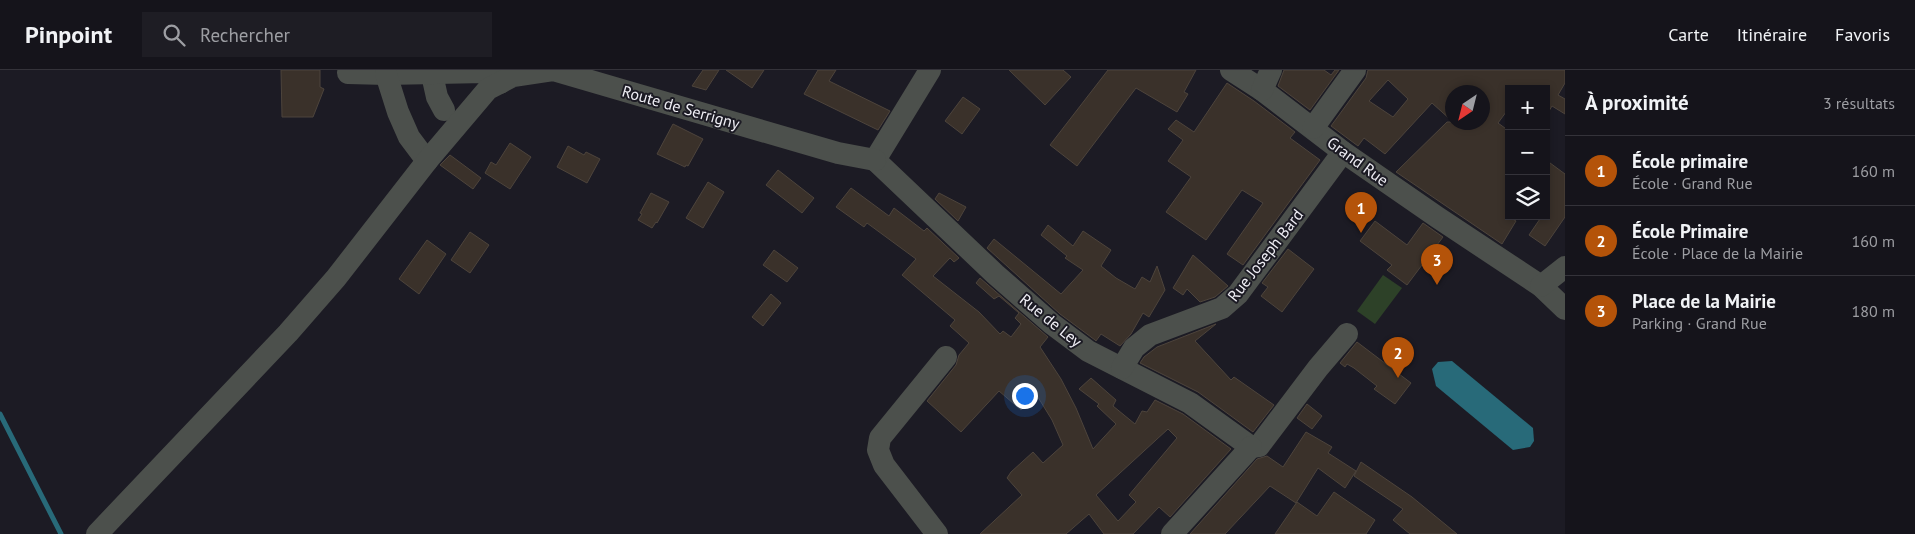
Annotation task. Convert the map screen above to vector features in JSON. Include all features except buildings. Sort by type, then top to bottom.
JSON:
[{"type":"street","name":"Route de Serrigny","points":[[490,79],[553,70],[838,153],[875,160]]},
{"type":"street","points":[[875,160],[930,70]]},
{"type":"street","name":"Grand Rue","points":[[1231,70],[1266,80],[1313,128],[1343,152],[1541,286],[1565,309]]},
{"type":"street","points":[[1313,128],[1355,70]]},
{"type":"street","points":[[430,72],[436,97],[444,110]]},
{"type":"street","points":[[348,73],[430,72],[490,79]]},
{"type":"street","points":[[386,74],[398,112],[409,137],[427,161]]},
{"type":"street","points":[[97,534],[288,333],[336,278],[490,79]]},
{"type":"street","name":"Rue Joseph Bard","points":[[1122,368],[1134,348],[1150,335],[1222,308],[1238,294],[1343,152]]},
{"type":"street","name":"Rue de Ley","points":[[875,160],[1052,324],[1088,350],[1190,403],[1251,446]]},
{"type":"street","points":[[1541,286],[1565,267]]},
{"type":"street","points":[[1172,534],[1251,446],[1259,446],[1318,368],[1347,334]]},
{"type":"street","points":[[937,534],[884,465],[878,450],[880,438],[946,357]]},
{"type":"green space","points":[[1383,275],[1402,288],[1375,324],[1357,311]]},
{"type":"water","points":[[1452,361],[1533,428],[1534,441],[1530,447],[1513,450],[1436,386],[1432,369],[1438,362]]},
{"type":"waterway","points":[[0,414],[61,534]]},
{"type":"place","name":"École primaire","points":[[1361,233]]},
{"type":"place","name":"Place de la Mairie","points":[[1437,285]]},
{"type":"place","name":"École Primaire","points":[[1398,378]]}]
